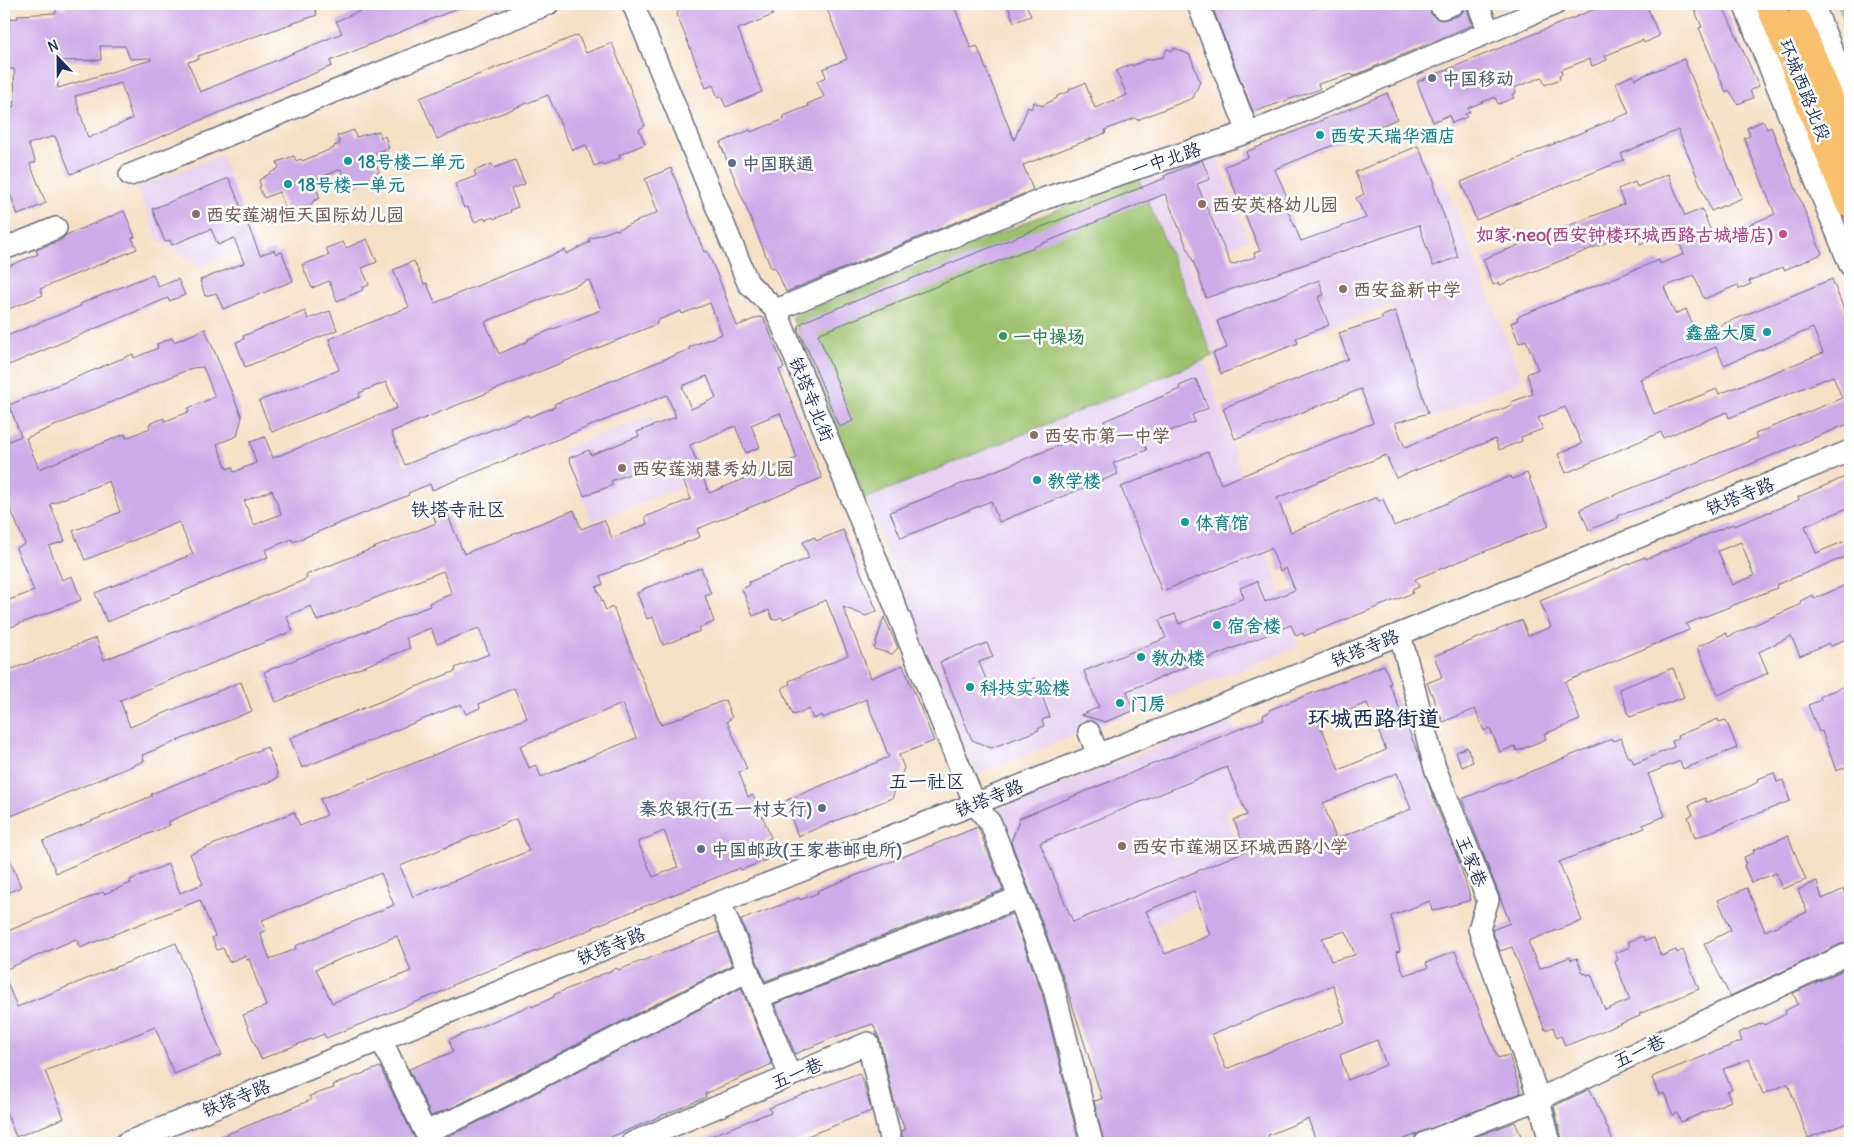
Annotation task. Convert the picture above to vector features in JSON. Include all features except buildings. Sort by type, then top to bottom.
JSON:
[{"type":"main road","name":"环城西路北段","points":[[1770,4],[1850,204]]},
{"type":"main road","name":"环城西路北段","points":[[1790,4],[1850,149]]},
{"type":"street","points":[[130,175],[548,4]]},
{"type":"street","name":"铁塔寺北街","points":[[634,4],[748,283],[776,310],[975,804],[991,824],[1054,989],[1092,1143]]},
{"type":"street","points":[[1198,4],[1248,132]]},
{"type":"street","points":[[1440,4],[1442,8],[1453,4]]},
{"type":"street","points":[[1478,4],[1489,32]]},
{"type":"street","name":"一中北路","points":[[776,310],[1046,198],[1270,125],[1555,4]]},
{"type":"street","points":[[1744,4],[1850,266]]},
{"type":"street","points":[[1813,4],[1850,94]]},
{"type":"street","points":[[4,250],[56,228]]},
{"type":"street","name":"铁塔寺路","points":[[126,1143],[720,902],[975,804],[1850,451]]},
{"type":"street","name":"王家巷","points":[[1400,634],[1435,768],[1488,900],[1479,929],[1538,1099],[1550,1143]]},
{"type":"street","points":[[1089,732],[1098,754]]},
{"type":"street","points":[[759,998],[1018,898]]},
{"type":"street","points":[[720,902],[790,1076]]},
{"type":"street","name":"五一巷","points":[[1425,1143],[1538,1099],[1850,952]]},
{"type":"street","points":[[381,1040],[424,1132],[463,1116],[748,971]]},
{"type":"street","name":"五一巷","points":[[632,1143],[868,1043],[891,1143]]},
{"type":"shaded area","name":"西安英格幼儿园","points":[[1213,147],[1249,240],[1191,262],[1155,169]]},
{"type":"shaded area","name":"西安莲湖恒天国际幼儿园","points":[[221,155],[256,243],[201,266],[158,240],[137,188]]},
{"type":"shaded area","name":"西安市第一中学","points":[[1152,171],[1220,346],[1203,355],[1298,647],[977,774],[792,317]]},
{"type":"shaded area","name":"西安益新中学","points":[[1444,181],[1523,381],[1431,418],[1392,305],[1229,362],[1194,274]]},
{"type":"shaded area","name":"西安莲湖慧秀幼儿园","points":[[653,415],[682,487],[592,522],[563,449]]},
{"type":"shaded area","name":"西安市莲湖区环城西路小学","points":[[1230,719],[1259,793],[1225,811],[1254,879],[1053,972],[992,812]]},
{"type":"green space","points":[[1838,4],[1850,4],[1850,34]]},
{"type":"green space","name":"一中操场","points":[[1138,177],[1213,356],[865,499],[792,317]]},
{"type":"place","name":"中国移动","points":[[1432,78]]},
{"type":"place","name":"西安天瑞华酒店","points":[[1320,135]]},
{"type":"place","name":"18号楼二单元","points":[[348,161]]},
{"type":"place","name":"中国联通","points":[[732,163]]},
{"type":"place","name":"18号楼一单元","points":[[288,184]]},
{"type":"place","name":"西安英格幼儿园","points":[[1202,204]]},
{"type":"place","name":"西安莲湖恒天国际幼儿园","points":[[196,214]]},
{"type":"place","name":"如家·neo(西安钟楼环城西路古城墙店)","points":[[1783,234]]},
{"type":"place","name":"西安益新中学","points":[[1343,289]]},
{"type":"place","name":"鑫盛大厦","points":[[1767,332]]},
{"type":"place","name":"一中操场","points":[[1003,336]]},
{"type":"place","name":"西安市第一中学","points":[[1034,435]]},
{"type":"place","name":"西安莲湖慧秀幼儿园","points":[[622,468]]},
{"type":"place","name":"教学楼","points":[[1037,480]]},
{"type":"place","name":"体育馆","points":[[1185,522]]},
{"type":"place","name":"宿舍楼","points":[[1217,625]]},
{"type":"place","name":"教办楼","points":[[1141,657]]},
{"type":"place","name":"科技实验楼","points":[[970,687]]},
{"type":"place","name":"门房","points":[[1120,703]]},
{"type":"place","name":"秦农银行(五一村支行)","points":[[822,808]]},
{"type":"place","name":"西安市莲湖区环城西路小学","points":[[1122,846]]},
{"type":"place","name":"中国邮政(王家巷邮电所)","points":[[701,849]]},
{"type":"district","name":"铁塔寺社区","points":[[458,509]]},
{"type":"district","name":"环城西路街道","points":[[1374,718]]},
{"type":"district","name":"五一社区","points":[[927,781]]}]
